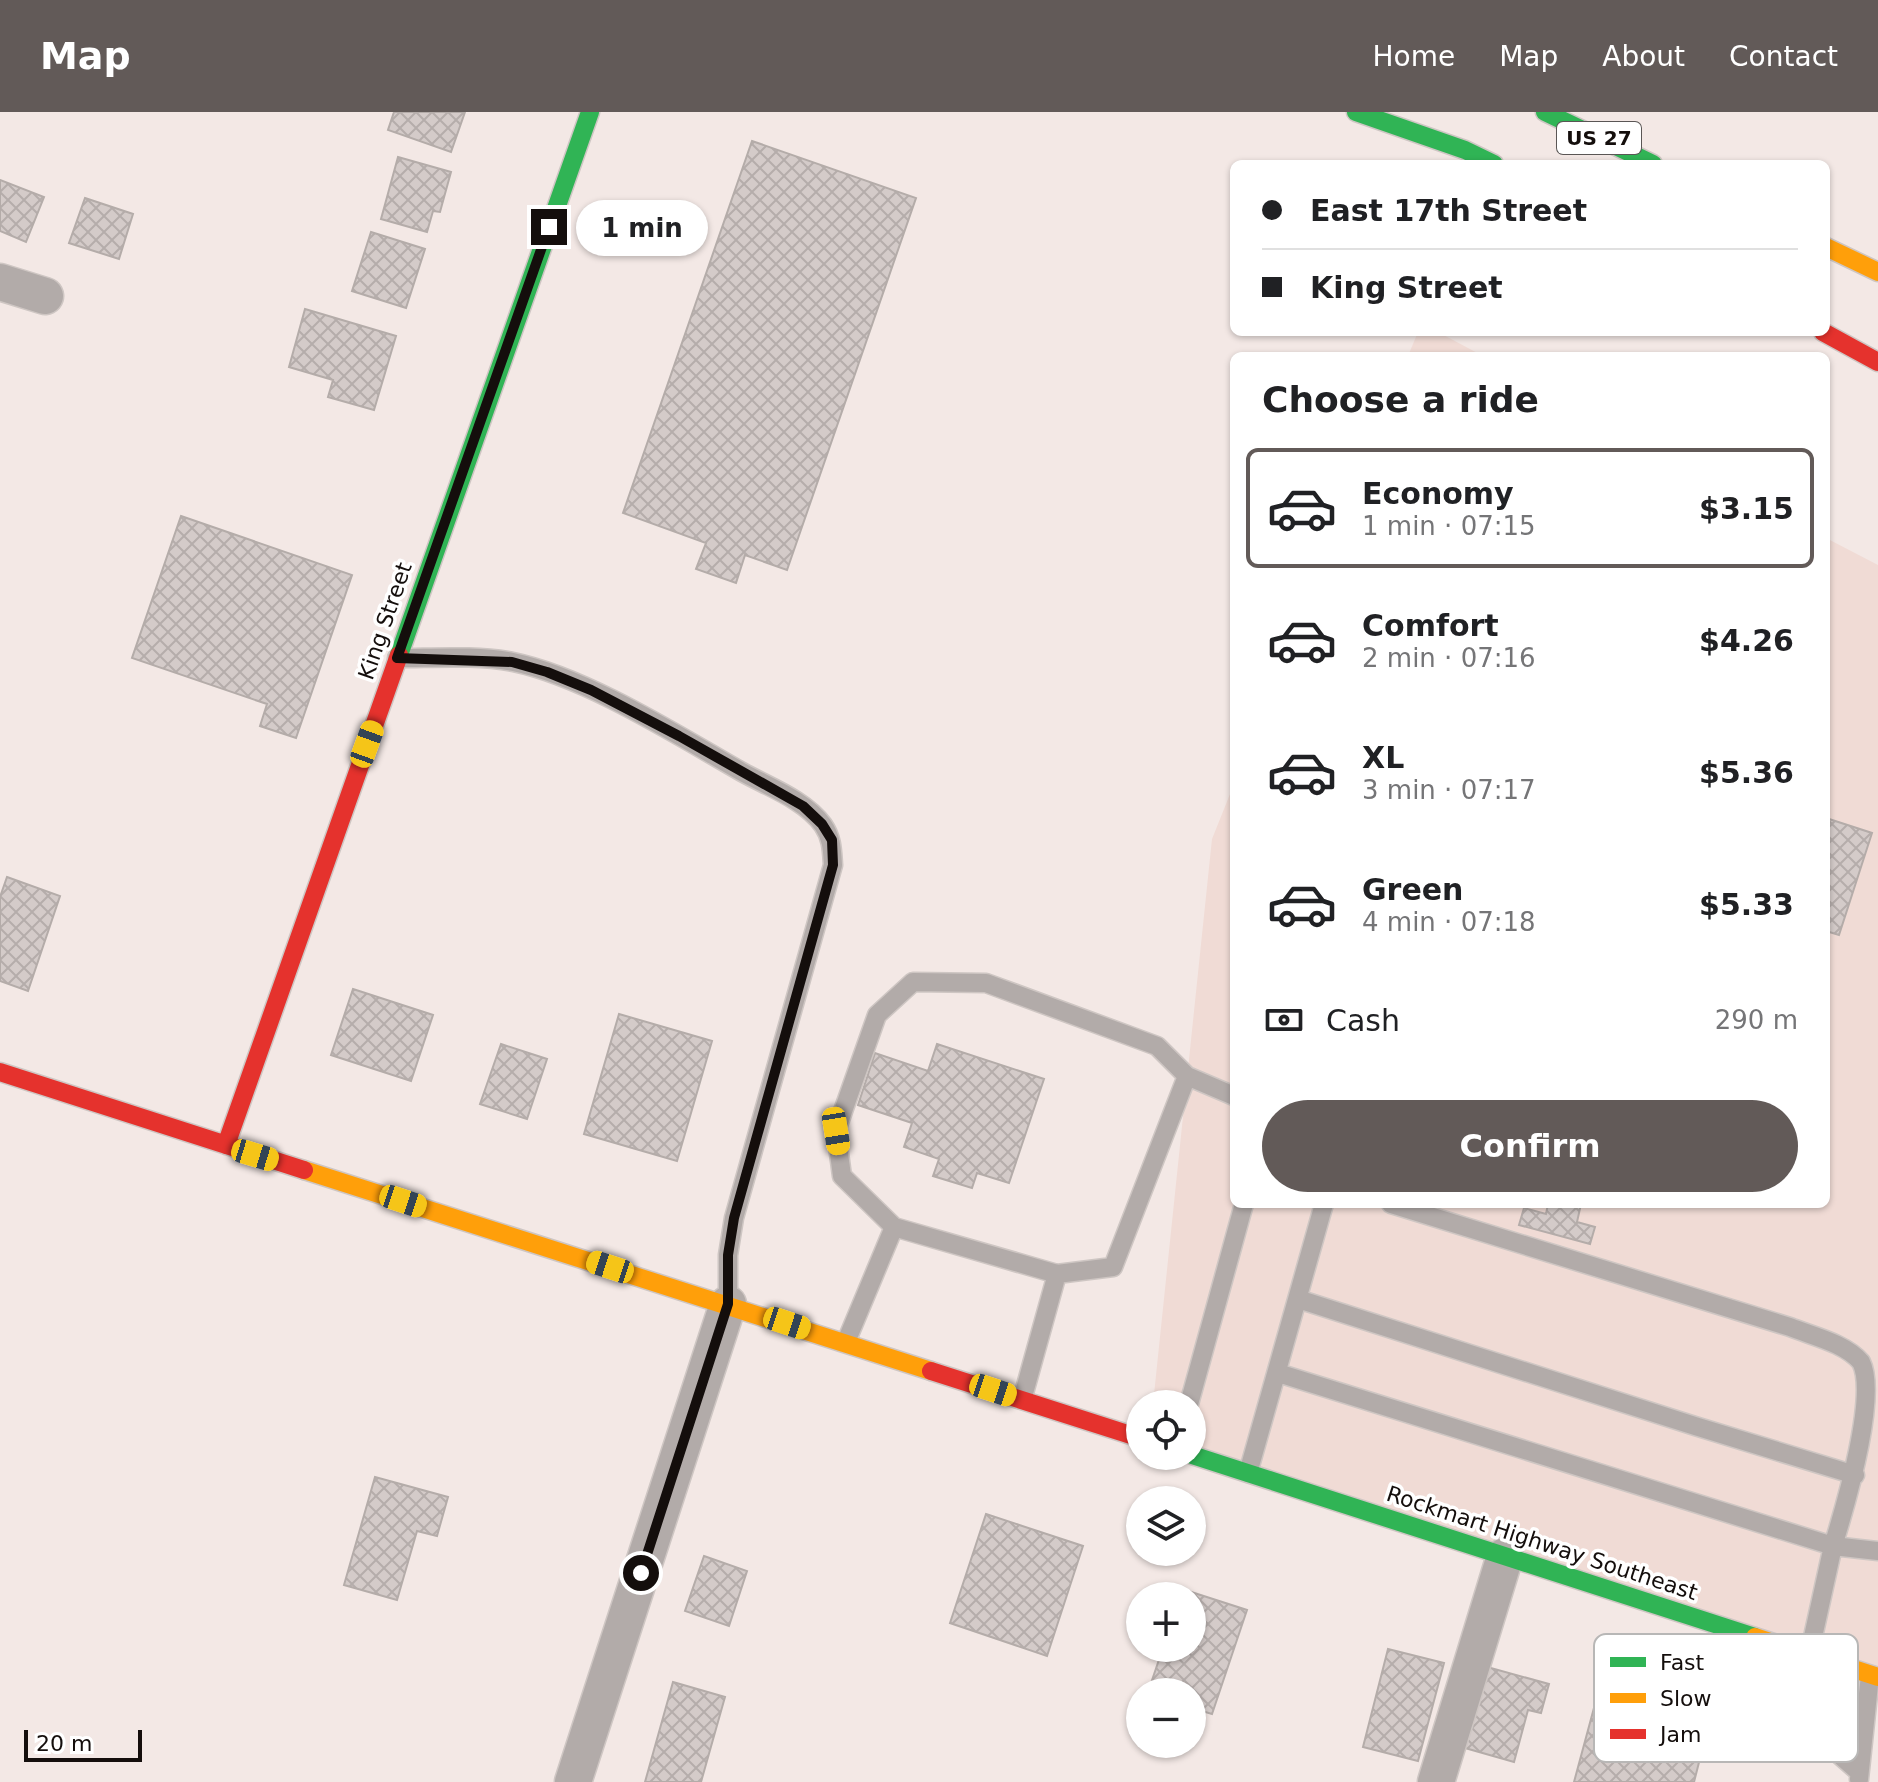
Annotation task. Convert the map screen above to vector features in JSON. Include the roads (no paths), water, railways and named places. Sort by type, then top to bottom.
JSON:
[{"type":"main road","name":"King Street","points":[[226,1145],[590,112]]},
{"type":"main road","points":[[1356,112],[1486,160]]},
{"type":"main road","name":"US 27","points":[[1545,112],[1645,160]]},
{"type":"main road","points":[[1830,249],[1878,272]]},
{"type":"main road","points":[[1830,336],[1878,362]]},
{"type":"main road","points":[[0,1072],[1126,1433]]},
{"type":"main road","name":"Rockmart Highway Southeast","points":[[1206,1460],[1745,1634]]},
{"type":"street","points":[[0,282],[45,296]]},
{"type":"street","points":[[573,1782],[728,1304]]},
{"type":"street","points":[[1436,1782],[1505,1556]]},
{"type":"lane","points":[[397,658],[512,662],[569,681],[679,736],[803,806],[822,824],[832,840],[833,865],[734,1218],[728,1255],[728,1304]]},
{"type":"lane","points":[[1187,1076],[1113,1267],[1057,1274],[894,1227],[842,1176],[836,1131],[877,1015],[913,982],[986,983],[1157,1046],[1187,1076],[1230,1094]]},
{"type":"lane","points":[[1193,1390],[1243,1208]]},
{"type":"lane","points":[[1248,1473],[1323,1208]]},
{"type":"lane","points":[[1404,1208],[1790,1327],[1832,1343],[1863,1363],[1870,1380],[1871,1403],[1866,1436],[1806,1634]]},
{"type":"lane","points":[[846,1342],[894,1227]]},
{"type":"lane","points":[[1022,1400],[1057,1274]]},
{"type":"lane","points":[[1298,1299],[1855,1475]]},
{"type":"lane","points":[[1278,1373],[1833,1546],[1878,1551]]},
{"type":"lane","points":[[1859,1777],[1874,1676]]},
{"type":"lane","points":[[1843,1762],[1859,1777]]}]
